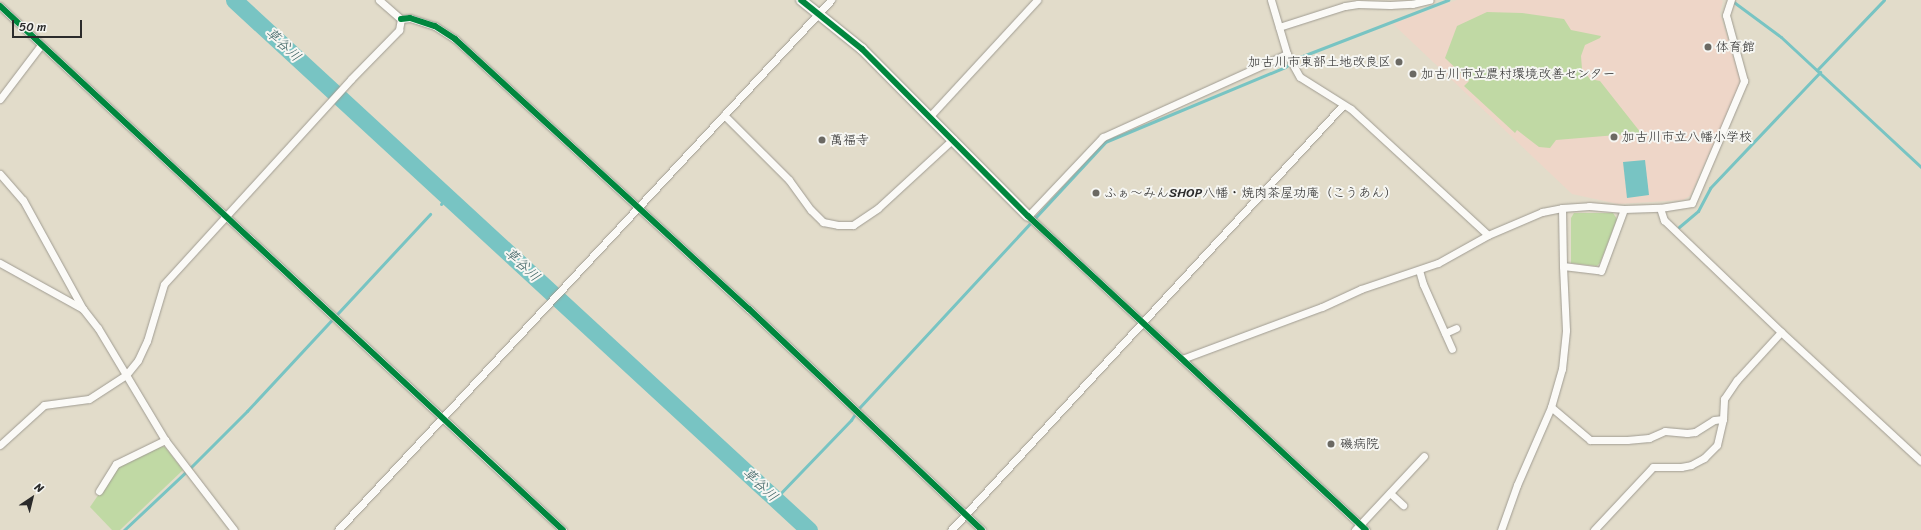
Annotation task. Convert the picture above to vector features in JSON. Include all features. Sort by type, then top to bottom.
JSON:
[{"type":"street","points":[[380,0],[401,19],[410,18],[435,26],[455,39],[639,208],[982,530]]},
{"type":"street","points":[[801,0],[862,49],[1028,216],[1182,359],[1357,527],[1366,530]]},
{"type":"street","points":[[338,530],[832,0]]},
{"type":"street","points":[[930,116],[1037,0]]},
{"type":"street","points":[[1271,0],[1287,54],[1300,77],[1351,109],[1488,235]]},
{"type":"street","points":[[1279,27],[1351,5],[1412,4],[1430,0]]},
{"type":"street","points":[[1182,359],[1322,307],[1361,289],[1438,263],[1488,235],[1542,212],[1562,208],[1589,206],[1624,209],[1660,208],[1692,203],[1744,81],[1726,15],[1729,3]]},
{"type":"street","points":[[0,6],[563,530]]},
{"type":"street","points":[[0,445],[44,405],[89,398],[126,375],[138,360],[147,341],[164,284],[325,108],[399,30],[401,19]]},
{"type":"street","points":[[0,99],[6,89],[41,45]]},
{"type":"street","points":[[1028,216],[1103,137],[1287,54]]},
{"type":"street","points":[[951,530],[1343,105]]},
{"type":"street","points":[[724,116],[789,180],[823,222],[838,225],[853,226],[878,208],[953,139]]},
{"type":"street","points":[[0,174],[23,200],[83,309],[98,328],[165,440],[234,530]]},
{"type":"street","points":[[1501,530],[1517,485],[1551,407],[1562,368],[1566,330],[1562,208]]},
{"type":"street","points":[[1660,208],[1664,220],[1780,332],[1921,461]]},
{"type":"street","points":[[1563,266],[1601,271],[1624,209]]},
{"type":"street","points":[[0,263],[83,309]]},
{"type":"street","points":[[1419,270],[1423,284],[1452,349]]},
{"type":"street","points":[[1445,333],[1456,328]]},
{"type":"street","points":[[1594,530],[1653,467],[1681,467],[1704,458],[1717,445],[1723,419],[1724,399],[1737,380],[1780,332]]},
{"type":"street","points":[[1551,407],[1590,440],[1627,440],[1650,438],[1665,430],[1687,434],[1695,432],[1714,420],[1723,419]]},
{"type":"street","points":[[98,491],[116,464],[165,440]]},
{"type":"street","points":[[1357,527],[1424,456]]},
{"type":"street","points":[[1390,493],[1403,505]]},
{"type":"shaded area","name":"加古川市立八幡小学校","points":[[1457,0],[1723,1],[1720,13],[1740,79],[1739,87],[1690,196],[1683,200],[1618,204],[1572,194],[1393,24]]},
{"type":"green space","points":[[1487,12],[1522,13],[1564,19],[1571,30],[1601,36],[1600,38],[1585,45],[1581,56],[1582,69],[1590,79],[1600,81],[1641,133],[1556,140],[1550,148],[1539,147],[1517,130],[1515,133],[1464,86],[1469,81],[1445,58],[1457,26]]},
{"type":"green space","points":[[1574,213],[1613,213],[1617,219],[1600,263],[1597,266],[1571,263],[1571,218]]},
{"type":"green space","points":[[160,446],[165,447],[183,470],[120,530],[112,530],[90,507],[119,465]]},
{"type":"water","points":[[1645,160],[1649,195],[1627,198],[1623,162]]},
{"type":"waterway","name":"草谷川","points":[[234,0],[809,530]]},
{"type":"waterway","points":[[775,499],[851,420],[859,408],[1105,142],[1285,67],[1300,57],[1448,0]]},
{"type":"waterway","points":[[1731,0],[1781,37],[1921,167]]},
{"type":"waterway","points":[[1817,70],[1884,0]]},
{"type":"waterway","points":[[1679,227],[1698,211],[1710,188],[1820,72]]},
{"type":"waterway","points":[[441,204],[448,195]]},
{"type":"waterway","points":[[124,530],[190,468],[247,411],[430,214]]},
{"type":"cycle path","points":[[801,0],[862,49],[1028,216],[1366,530]]},
{"type":"cycle path","points":[[0,6],[563,530]]},
{"type":"cycle path","points":[[401,19],[410,18],[435,26],[455,39],[749,309],[982,530]]},
{"type":"place","name":"体育館","points":[[1708,47]]},
{"type":"place","name":"加古川市東部土地改良区","points":[[1399,62]]},
{"type":"place","name":"加古川市立農村環境改善センター","points":[[1413,74]]},
{"type":"place","name":"加古川市立八幡小学校","points":[[1614,137]]},
{"type":"place","name":"萬福寺","points":[[822,140]]},
{"type":"place","name":"ふぁ～みんSHOP八幡・焼肉茶屋功庵（こうあん）","points":[[1096,193]]},
{"type":"place","name":"磯病院","points":[[1331,444]]}]
